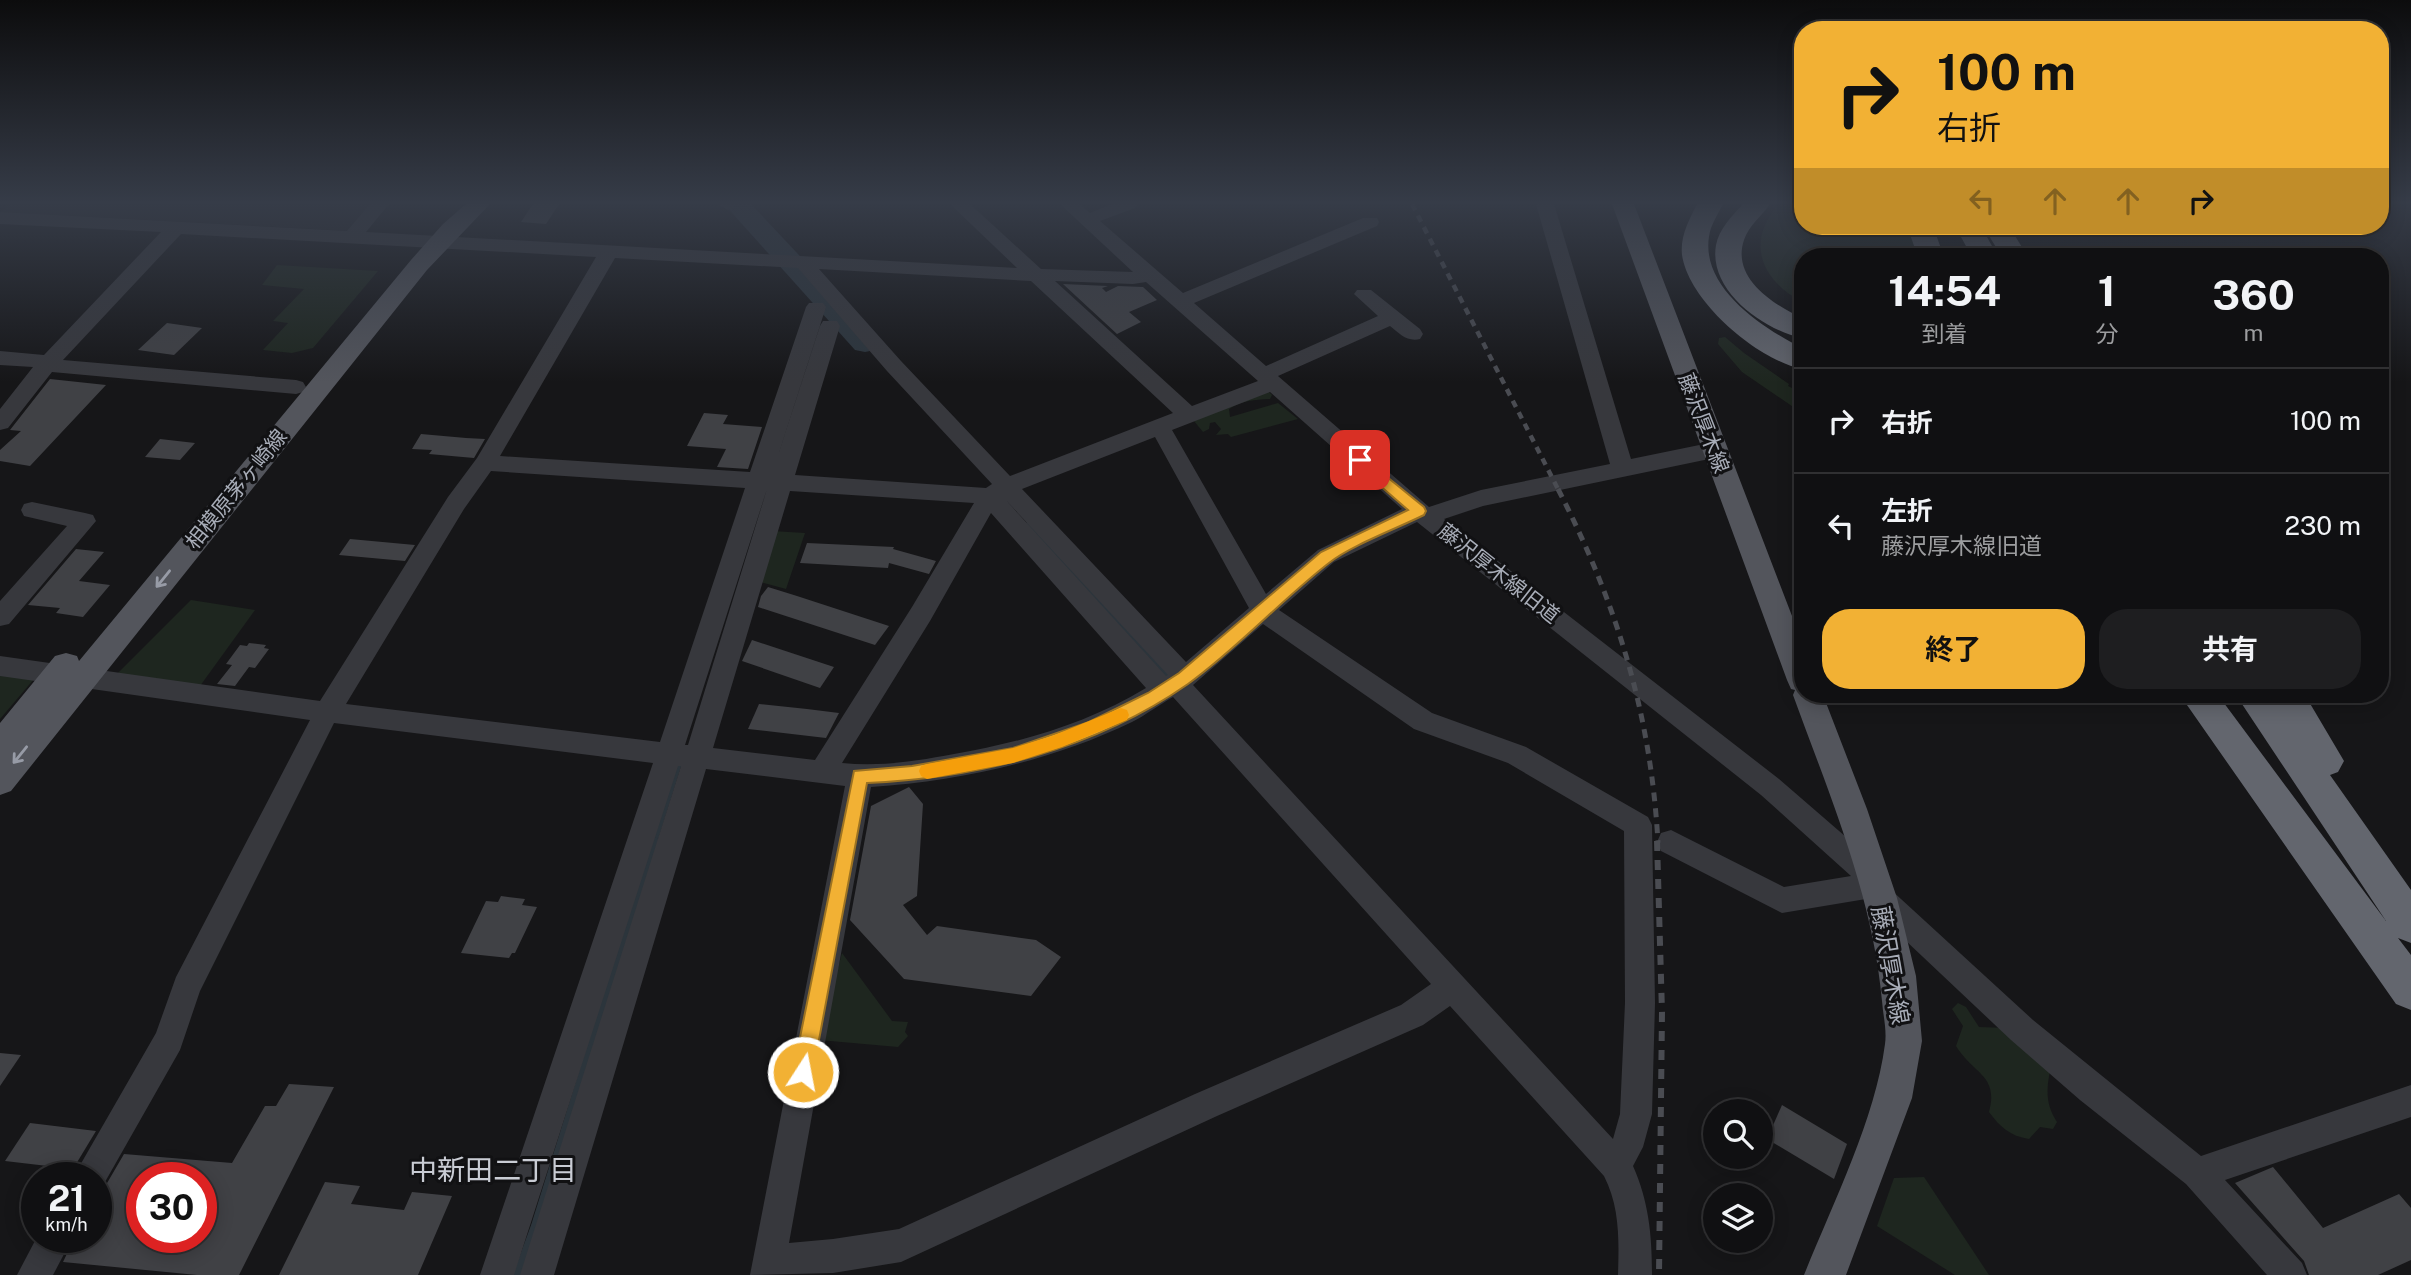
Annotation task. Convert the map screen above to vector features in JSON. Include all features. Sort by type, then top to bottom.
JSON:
[{"type":"highway","points":[[1698,264],[1705,292],[1723,320],[1766,357],[1794,376]]},
{"type":"highway","points":[[1699,264],[1709,289],[1729,313],[1760,337],[1794,356]]},
{"type":"highway","points":[[1729,264],[1738,285],[1768,311],[1794,325]]},
{"type":"highway","points":[[1753,264],[1762,282],[1794,306]]},
{"type":"highway","points":[[2204,703],[2411,990]]},
{"type":"highway","points":[[2230,703],[2411,973]]},
{"type":"highway","points":[[2259,703],[2411,924]]},
{"type":"highway","points":[[2291,703],[2411,898]]},
{"type":"main road","name":"相模原茅ヶ崎線","points":[[0,781],[72,675],[296,387],[411,264]]},
{"type":"main road","name":"相模原茅ヶ崎線","points":[[0,746],[72,675],[413,264]]},
{"type":"main road","name":"藤沢厚木線","points":[[1645,264],[1794,659]]},
{"type":"main road","name":"藤沢厚木線","points":[[1811,703],[1876,887],[1898,976],[1903,1010],[1901,1060],[1893,1098],[1825,1275]]},
{"type":"street","points":[[0,423],[48,363],[142,264]]},
{"type":"street","points":[[99,1162],[169,1041],[186,987],[327,712],[456,503],[485,463],[602,264]]},
{"type":"street","points":[[795,264],[894,366],[998,491],[1454,986],[1615,1165],[1626,1182],[1633,1202],[1636,1227],[1635,1275]]},
{"type":"street","points":[[822,264],[1037,275],[1150,275]]},
{"type":"street","points":[[1024,264],[1188,415]]},
{"type":"street","name":"藤沢厚木線旧道","points":[[1137,264],[1422,514],[1770,787],[2032,1038],[2197,1173],[2290,1275]]},
{"type":"street","points":[[1180,302],[1271,264]]},
{"type":"street","points":[[1563,264],[1623,469]]},
{"type":"street","points":[[1365,294],[1413,334]]},
{"type":"street","points":[[537,1275],[683,756],[823,316]]},
{"type":"street","points":[[485,463],[770,483],[998,491],[1188,415],[1268,379],[1392,317]]},
{"type":"street","points":[[0,358],[296,387]]},
{"type":"street","points":[[1160,427],[1263,611],[1423,721],[1517,755],[1638,825],[1640,1003],[1636,1114],[1627,1147],[1615,1165]]},
{"type":"street","points":[[0,666],[327,712],[822,772],[860,776],[924,772],[1013,755],[1095,727],[1175,684],[1326,556],[1422,514],[1481,498],[1714,450]]},
{"type":"street","points":[[822,772],[998,491]]},
{"type":"street","points":[[0,617],[85,521],[32,510]]},
{"type":"street","points":[[497,1275],[683,756]]},
{"type":"street","points":[[860,776],[767,1268],[901,1245],[1206,1105],[1412,1016],[1454,986]]},
{"type":"street","points":[[1671,842],[1782,900],[1876,887]]},
{"type":"street","points":[[2197,1173],[2411,1101]]},
{"type":"street","points":[[34,1275],[47,1253]]},
{"type":"shaded area","points":[[1764,264],[1794,264],[1794,297],[1776,283]]},
{"type":"shaded area","points":[[277,265],[378,271],[313,348],[292,353],[263,350],[288,323],[273,321],[304,289],[262,285]]},
{"type":"shaded area","points":[[1725,337],[1789,384],[1788,386],[1794,389],[1794,408],[1742,372],[1718,344],[1719,338]]},
{"type":"shaded area","points":[[1267,390],[1272,395],[1270,399],[1239,404],[1229,409],[1230,417],[1278,403],[1298,419],[1231,437],[1228,434],[1216,435],[1221,429],[1215,422],[1210,423],[1209,429],[1203,432],[1194,421]]},
{"type":"shaded area","points":[[772,531],[805,533],[786,589],[757,581]]},
{"type":"shaded area","points":[[191,600],[255,610],[200,686],[117,674]]},
{"type":"shaded area","points":[[0,675],[34,679],[0,719]]},
{"type":"shaded area","points":[[842,953],[892,1021],[908,1022],[905,1032],[908,1036],[898,1047],[819,1040]]},
{"type":"shaded area","points":[[1958,1003],[1966,1007],[1979,1027],[2007,1028],[2050,1071],[2048,1098],[2057,1122],[2053,1129],[2040,1127],[2029,1139],[2022,1138],[2006,1130],[1989,1112],[1991,1100],[1987,1082],[1956,1046],[1963,1026],[1952,1009]]},
{"type":"shaded area","points":[[1924,1177],[1989,1275],[1955,1275],[1877,1226],[1894,1178]]},
{"type":"building","points":[[1063,284],[1108,286],[1102,288],[1106,292],[1118,286],[1143,287],[1157,300],[1129,312],[1141,322],[1117,334]]},
{"type":"building","points":[[167,323],[202,328],[174,355],[138,350]]},
{"type":"building","points":[[50,379],[106,385],[30,466],[0,461],[0,450],[21,431],[10,430]]},
{"type":"building","points":[[704,413],[728,415],[723,424],[762,427],[748,469],[717,467],[726,449],[687,446]]},
{"type":"building","points":[[421,434],[485,439],[474,458],[429,454],[432,450],[412,449]]},
{"type":"building","points":[[160,439],[195,443],[180,460],[145,457]]},
{"type":"building","points":[[350,539],[415,545],[405,561],[339,555]]},
{"type":"building","points":[[807,543],[894,547],[893,549],[936,561],[929,574],[889,563],[888,568],[800,563]]},
{"type":"building","points":[[76,549],[104,552],[79,581],[110,585],[83,617],[56,613],[60,608],[28,605]]},
{"type":"building","points":[[768,587],[889,626],[875,645],[758,607],[761,596]]},
{"type":"building","points":[[752,640],[834,667],[820,688],[742,661]]},
{"type":"building","points":[[249,643],[266,645],[264,648],[269,649],[255,668],[249,667],[235,686],[217,684],[232,665],[226,664],[240,645],[247,646]]},
{"type":"building","points":[[759,704],[839,713],[826,738],[748,729]]},
{"type":"building","points":[[909,787],[923,804],[917,896],[903,905],[927,935],[937,926],[1036,940],[1061,957],[1031,996],[904,979],[850,920],[871,806]]},
{"type":"building","points":[[501,896],[525,899],[522,905],[537,907],[515,953],[509,958],[461,953],[486,901],[498,902]]},
{"type":"building","points":[[0,1053],[21,1055],[0,1086]]},
{"type":"building","points":[[289,1084],[334,1087],[239,1275],[197,1275],[63,1262],[67,1253],[112,1253],[112,1175],[124,1154],[232,1163],[265,1106],[276,1106]]},
{"type":"building","points":[[1782,1105],[1847,1144],[1834,1179],[1773,1143],[1773,1125]]},
{"type":"building","points":[[30,1123],[96,1131],[77,1162],[5,1161]]},
{"type":"building","points":[[2273,1167],[2323,1228],[2399,1194],[2411,1208],[2411,1260],[2378,1275],[2309,1275],[2304,1261],[2235,1183]]},
{"type":"building","points":[[325,1182],[360,1186],[351,1204],[404,1210],[412,1192],[452,1196],[418,1275],[279,1275]]},
{"type":"waterway","points":[[792,264],[865,343]]},
{"type":"waterway","points":[[1037,532],[1165,673]]},
{"type":"waterway","points":[[654,843],[680,760]]},
{"type":"waterway","points":[[517,1275],[535,1226],[655,841]]},
{"type":"railway","points":[[1442,264],[1558,490]]},
{"type":"railway","points":[[1558,490],[1598,575],[1628,661],[1648,749],[1658,843]]},
{"type":"railway","points":[[1657,841],[1662,1012],[1659,1275]]},
{"type":"slow traffic","points":[[927,771],[961,767],[1013,755],[1056,742],[1121,715]]},
{"type":"district","name":"中新田二丁目","points":[[493,1169]]},
{"type":"route","points":[[803,1072],[860,776],[961,767],[1013,755],[1095,727],[1153,698],[1185,677],[1326,556],[1419,511],[1360,460]]}]
